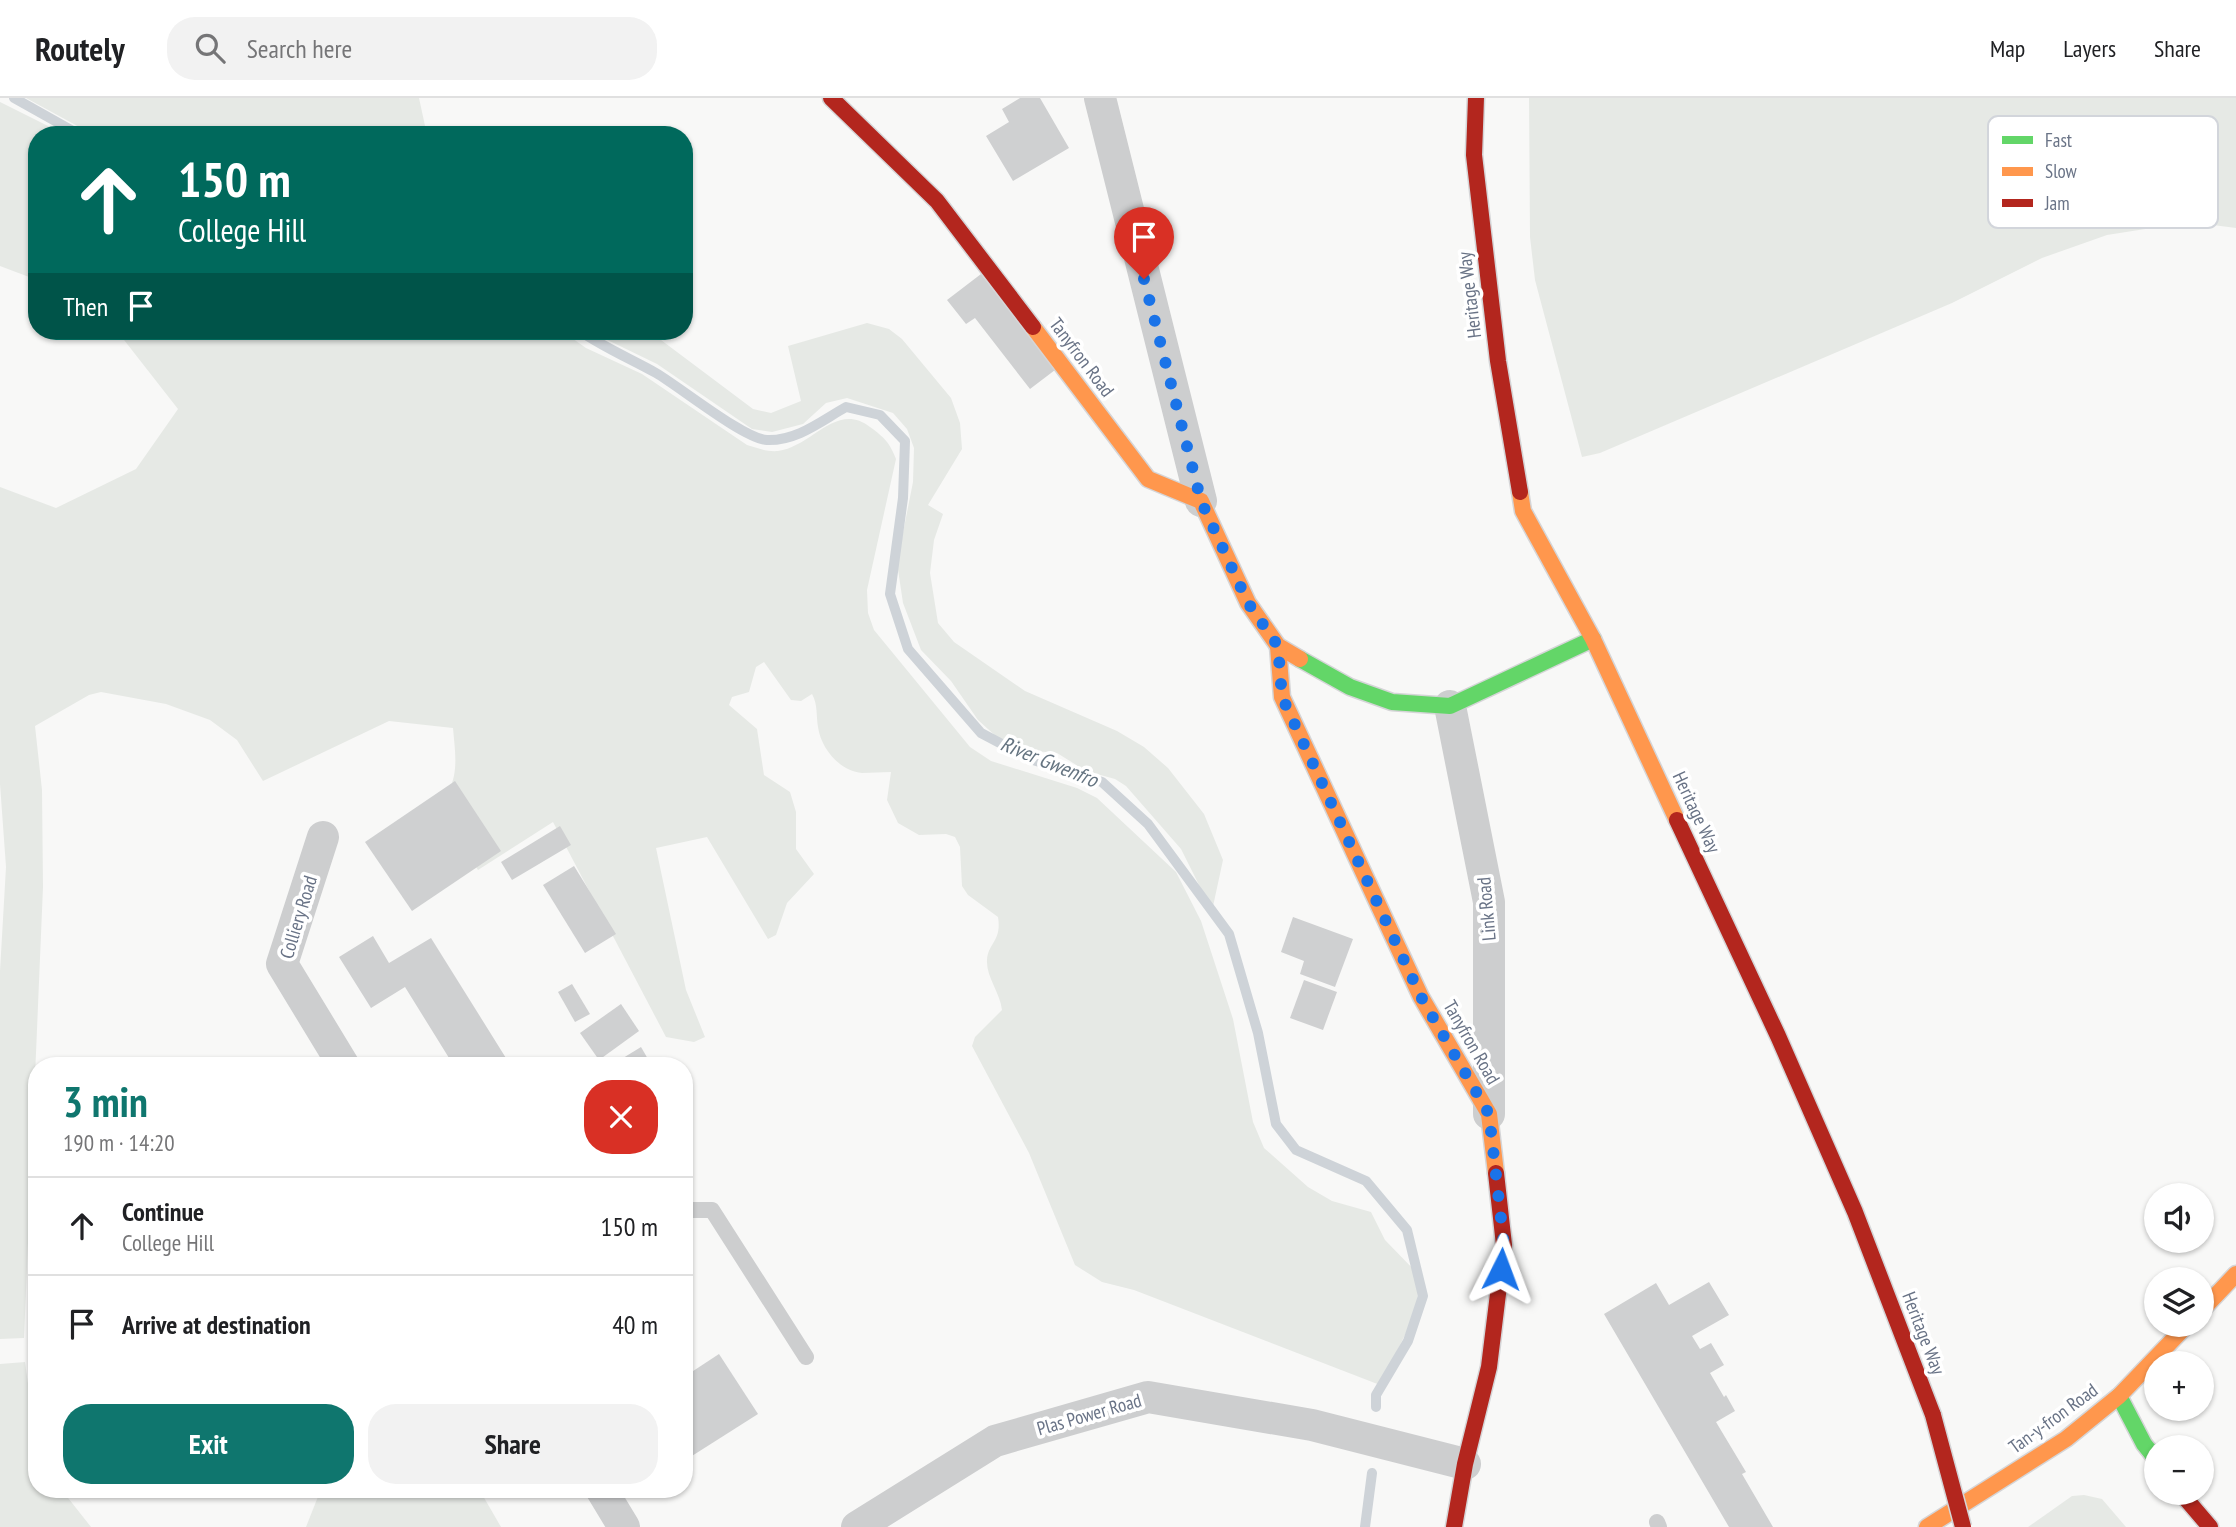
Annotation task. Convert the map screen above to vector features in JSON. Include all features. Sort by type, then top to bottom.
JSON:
[{"type":"street","name":"Tanyfron Road","points":[[831,98],[937,201],[1148,480],[1201,501]]},
{"type":"street","points":[[1100,98],[1201,501],[1248,603],[1278,646],[1350,687],[1392,702],[1450,706],[1593,639]]},
{"type":"street","name":"Heritage Way","points":[[1476,98],[1476,169],[1498,361],[1523,511],[1593,639],[1766,1011],[1844,1187],[1933,1415],[1963,1527]]},
{"type":"street","name":"Tanyfron Road","points":[[1278,646],[1282,697],[1421,997],[1489,1114],[1504,1245],[1489,1367],[1465,1464],[1454,1527]]},
{"type":"street","name":"Link Road","points":[[1450,706],[1489,902],[1489,1114]]},
{"type":"street","name":"Colliery Road","points":[[323,837],[282,964],[339,1057]]},
{"type":"street","points":[[2214,1297],[2236,1274]]},
{"type":"street","name":"Tan-y-fron Road","points":[[1927,1527],[2066,1439],[2119,1396],[2176,1337]]},
{"type":"street","name":"Plas Power Road","points":[[857,1527],[995,1441],[1148,1396],[1312,1425],[1465,1464]]},
{"type":"street","points":[[2119,1396],[2144,1444]]},
{"type":"street","points":[[606,1498],[624,1527]]},
{"type":"street","points":[[2191,1505],[2210,1527]]},
{"type":"lane","points":[[693,1210],[712,1210],[806,1357]]},
{"type":"shaded area","points":[[26,98],[419,98],[425,126],[77,126]]},
{"type":"shaded area","points":[[1529,98],[2236,98],[2236,228],[2218,226],[2218,116],[1988,116],[1988,228],[2152,228],[2107,235],[2042,258],[1952,303],[1600,453],[1582,457],[1535,280],[1530,237]]},
{"type":"shaded area","points":[[0,102],[48,126],[28,126],[28,277],[0,266]]},
{"type":"shaded area","points":[[867,323],[889,329],[902,339],[951,398],[960,423],[962,449],[928,505],[943,514],[934,540],[930,573],[938,623],[954,642],[1025,691],[1117,731],[1144,747],[1168,768],[1204,814],[1223,860],[1212,911],[1181,849],[1126,786],[1115,779],[1086,771],[1057,753],[1023,750],[999,739],[978,720],[951,681],[921,650],[903,603],[897,563],[913,482],[914,448],[907,429],[893,413],[847,398],[826,403],[803,424],[772,432],[752,429],[657,364],[608,340],[661,340],[753,409],[771,413],[801,401],[788,346]]},
{"type":"shaded area","points":[[124,340],[575,340],[642,374],[747,445],[778,451],[790,448],[835,422],[846,419],[858,420],[879,434],[889,444],[896,459],[867,590],[868,613],[874,630],[970,747],[991,761],[1077,788],[1097,798],[1176,872],[1201,921],[1233,1019],[1253,1122],[1264,1148],[1308,1187],[1332,1201],[1371,1212],[1385,1240],[1419,1275],[1417,1311],[1380,1385],[1134,1290],[1102,1282],[1075,1265],[1029,1153],[972,1046],[975,1037],[1002,1010],[987,966],[988,954],[997,937],[998,917],[968,895],[962,886],[960,847],[955,837],[946,834],[919,835],[898,823],[887,800],[891,772],[862,773],[846,768],[833,758],[820,735],[812,694],[801,701],[791,700],[764,662],[756,667],[749,692],[732,697],[729,705],[757,729],[764,775],[790,792],[796,812],[796,849],[814,874],[787,903],[776,935],[768,939],[707,837],[656,848],[686,990],[705,1037],[694,1042],[666,1037],[553,822],[478,870],[436,802],[450,788],[453,779],[453,728],[389,721],[263,781],[237,740],[210,720],[166,704],[101,692],[89,695],[35,726],[42,790],[43,887],[36,1057],[28,1057],[28,1243],[24,1338],[0,1339],[0,971],[6,867],[0,784],[0,487],[56,508],[136,469],[178,409]]},
{"type":"shaded area","points":[[25,1362],[28,1383],[28,1498],[68,1498],[91,1527],[0,1527],[0,1364]]},
{"type":"shaded area","points":[[2084,1495],[2102,1499],[2126,1527],[2028,1527],[2072,1496]]},
{"type":"shaded area","points":[[317,1498],[484,1498],[501,1527],[306,1527]]},
{"type":"building","points":[[1020,98],[1040,98],[1069,148],[1013,181],[986,136],[1009,122],[1002,109]]},
{"type":"building","points":[[981,274],[1055,370],[1030,389],[975,318],[966,324],[947,300]]},
{"type":"building","points":[[455,781],[501,851],[412,911],[365,842]]},
{"type":"building","points":[[560,826],[571,845],[512,880],[501,862]]},
{"type":"building","points":[[574,866],[616,934],[585,953],[543,885]]},
{"type":"building","points":[[1293,917],[1353,939],[1335,987],[1300,974],[1304,961],[1281,952]]},
{"type":"building","points":[[373,936],[389,963],[431,938],[505,1057],[448,1057],[405,987],[371,1008],[339,957]]},
{"type":"building","points":[[1304,980],[1337,992],[1323,1030],[1290,1018]]},
{"type":"building","points":[[572,984],[590,1014],[575,1022],[558,992]]},
{"type":"building","points":[[621,1004],[639,1031],[603,1057],[597,1057],[580,1033]]},
{"type":"building","points":[[641,1047],[647,1057],[625,1057]]},
{"type":"building","points":[[1709,1282],[1729,1315],[1692,1336],[1700,1349],[1711,1343],[1724,1365],[1710,1373],[1735,1411],[1716,1422],[1746,1472],[1742,1474],[1773,1527],[1729,1527],[1604,1314],[1656,1283],[1669,1305]]},
{"type":"building","points":[[719,1354],[758,1414],[693,1455],[693,1371]]},
{"type":"waterway","name":"River Gwenfro","points":[[14,98],[64,126]]},
{"type":"waterway","name":"River Gwenfro","points":[[595,340],[656,373],[728,422],[757,437],[767,440],[799,434],[846,407],[880,415],[905,441],[903,498],[890,594],[908,649],[981,733],[1030,759],[1102,782],[1148,824],[1229,934],[1258,1033],[1276,1124],[1296,1150],[1366,1181],[1407,1230],[1423,1296],[1408,1341],[1376,1395],[1376,1407]]},
{"type":"waterway","name":"River Gwenfro","points":[[1365,1527],[1372,1473]]},
{"type":"traffic: fast","points":[[1300,659],[1350,687],[1392,702],[1450,706],[1593,639]]},
{"type":"traffic: fast","points":[[2119,1396],[2144,1444]]},
{"type":"traffic: slow","points":[[1033,327],[1148,479],[1201,501],[1248,603],[1278,646],[1300,659]]},
{"type":"traffic: slow","points":[[1520,492],[1523,511],[1593,639],[1677,820]]},
{"type":"traffic: slow","points":[[1278,646],[1282,697],[1421,997],[1489,1114],[1496,1173]]},
{"type":"traffic: slow","points":[[2214,1297],[2236,1274]]},
{"type":"traffic: slow","points":[[1927,1527],[2066,1439],[2119,1396],[2176,1337]]},
{"type":"traffic: jam","points":[[831,98],[937,201],[1033,327]]},
{"type":"traffic: jam","points":[[1476,98],[1474,155],[1498,361],[1520,492]]},
{"type":"traffic: jam","points":[[1677,820],[1778,1036],[1855,1212],[1933,1415]]},
{"type":"traffic: jam","points":[[1454,1527],[1465,1464],[1489,1367],[1504,1245],[1496,1173]]},
{"type":"traffic: jam","points":[[1933,1415],[1963,1527]]},
{"type":"traffic: jam","points":[[2191,1505],[2210,1527]]},
{"type":"route","points":[[1144,279],[1201,501],[1248,603],[1278,646],[1282,697],[1421,997],[1489,1114],[1504,1245],[1501,1269]]}]
